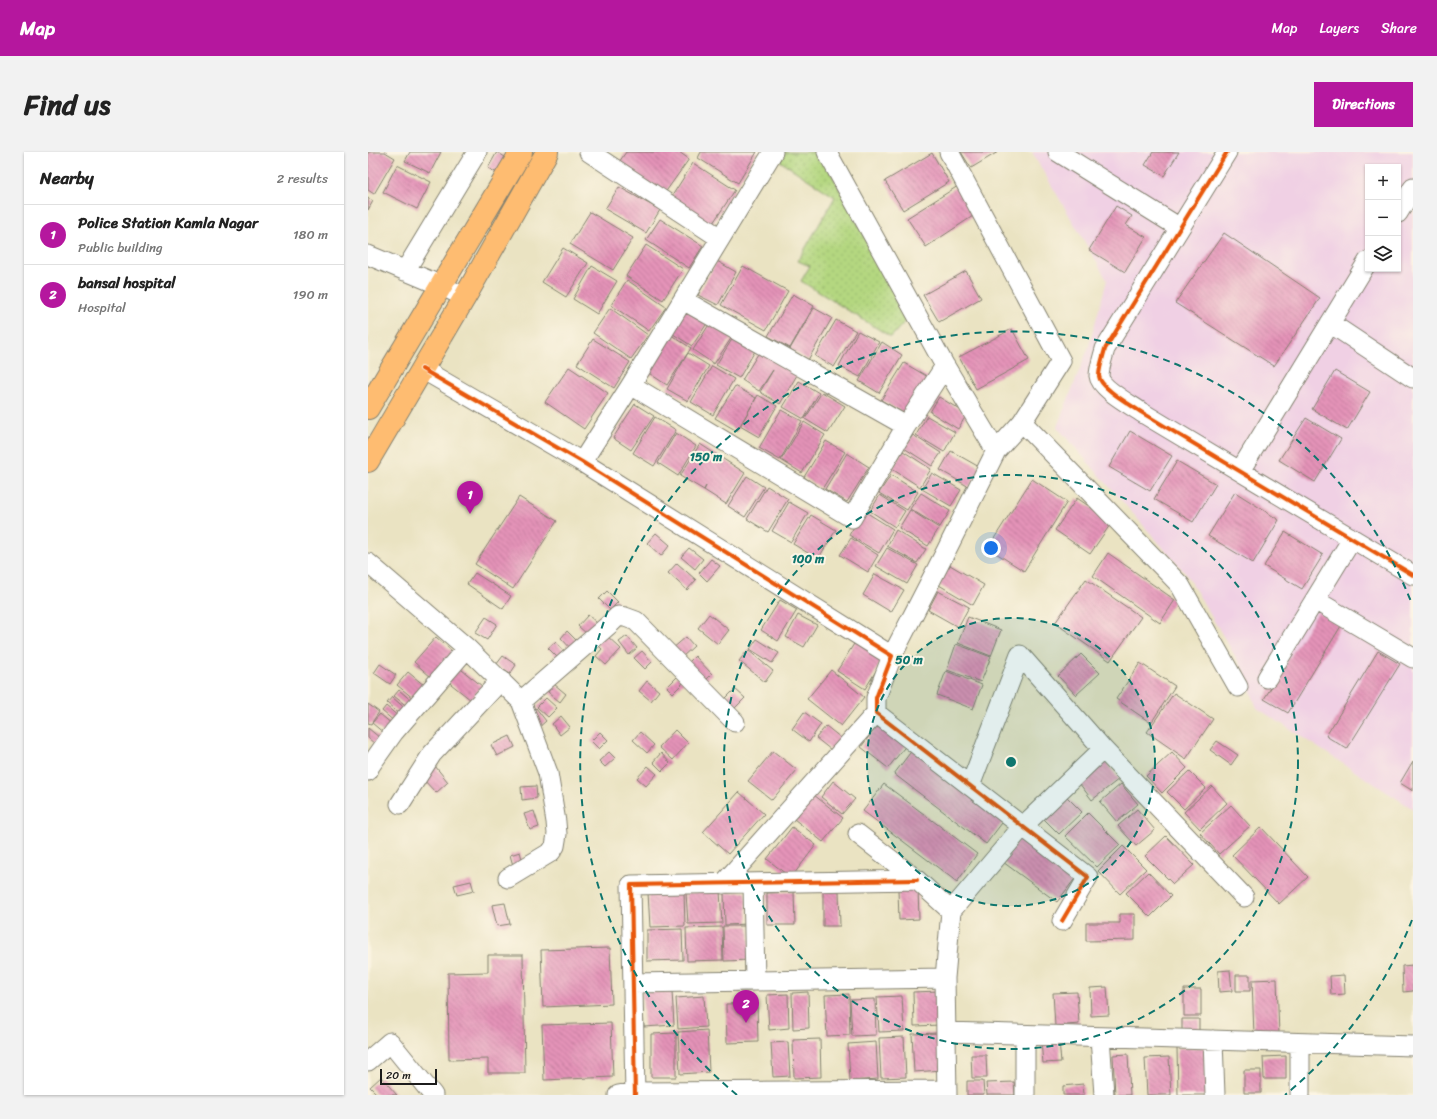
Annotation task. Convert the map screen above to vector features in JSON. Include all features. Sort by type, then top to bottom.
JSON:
[{"type":"main road","points":[[368,408],[521,152]]},
{"type":"main road","points":[[368,461],[465,297],[547,152]]},
{"type":"street","points":[[405,271],[477,152]]},
{"type":"street","points":[[590,152],[720,238]]},
{"type":"street","points":[[582,462],[631,385],[773,152]]},
{"type":"street","points":[[827,152],[945,366],[996,451]]},
{"type":"street","points":[[723,884],[876,713],[876,698],[892,656],[996,451],[1022,422],[1061,360],[949,152]]},
{"type":"street","points":[[1058,152],[1180,228]]},
{"type":"street","points":[[1227,152],[1105,348],[1099,375],[1100,381],[1105,387],[1141,412],[1413,575]]},
{"type":"street","points":[[1401,207],[1413,188]]},
{"type":"street","points":[[368,255],[465,297]]},
{"type":"street","points":[[1240,471],[1365,266]]},
{"type":"street","points":[[683,300],[906,426]]},
{"type":"street","points":[[1330,323],[1413,378]]},
{"type":"street","points":[[631,385],[852,518],[906,426],[945,366]]},
{"type":"street","points":[[422,369],[582,462],[892,656]]},
{"type":"street","points":[[1022,422],[1180,585],[1238,687]]},
{"type":"street","points":[[1267,678],[1352,539]]},
{"type":"street","points":[[368,563],[467,648],[521,701],[548,773],[557,834],[555,846],[551,852],[508,878]]},
{"type":"street","points":[[1315,600],[1413,658]]},
{"type":"street","points":[[521,701],[618,616],[636,621],[736,722]]},
{"type":"street","points":[[368,771],[394,732],[467,648]]},
{"type":"street","points":[[970,786],[1020,655],[1103,749],[1244,897]]},
{"type":"street","points":[[400,804],[432,754],[501,680]]},
{"type":"street","points":[[876,713],[1088,877],[1062,921]]},
{"type":"street","points":[[917,880],[631,885],[633,983],[629,1094],[947,1093],[945,978],[951,911],[1023,826],[1103,749]]},
{"type":"street","points":[[858,834],[917,880],[951,911]]},
{"type":"street","points":[[753,883],[755,981]]},
{"type":"street","points":[[633,983],[945,978]]},
{"type":"street","points":[[946,1032],[1413,1046]]},
{"type":"street","points":[[1025,1035],[1025,1095]]},
{"type":"street","points":[[1100,1037],[1104,1095]]},
{"type":"street","points":[[1213,1040],[1215,1095]]},
{"type":"street","points":[[368,1061],[390,1042],[433,1095]]},
{"type":"street","points":[[1300,1042],[1300,1095]]},
{"type":"shaded area","points":[[1032,152],[1413,152],[1413,809],[1257,708],[1241,666],[1186,574],[1057,427],[1088,349],[1107,280]]},
{"type":"green space","points":[[784,152],[820,152],[908,318],[891,337],[801,281],[810,266],[798,261],[835,197],[780,161]]},
{"type":"building","points":[[368,152],[385,152],[395,158],[374,194],[368,190]]},
{"type":"building","points":[[410,152],[441,152],[430,173],[405,161]]},
{"type":"building","points":[[497,152],[505,157],[497,173],[488,168]]},
{"type":"building","points":[[626,152],[679,152],[689,159],[662,197],[617,165]]},
{"type":"building","points":[[701,152],[757,152],[738,183],[698,158]]},
{"type":"building","points":[[961,152],[998,152],[971,168]]},
{"type":"building","points":[[1153,152],[1179,152],[1164,176],[1145,165]]},
{"type":"building","points":[[932,153],[949,182],[903,210],[885,181]]},
{"type":"building","points":[[693,163],[735,190],[711,226],[670,199]]},
{"type":"building","points":[[397,165],[431,182],[417,209],[383,192]]},
{"type":"building","points":[[958,186],[976,214],[926,247],[907,218]]},
{"type":"building","points":[[619,187],[660,210],[646,233],[605,209]]},
{"type":"building","points":[[368,198],[373,201],[368,210]]},
{"type":"building","points":[[1116,206],[1132,216],[1126,225],[1146,237],[1125,272],[1089,250]]},
{"type":"building","points":[[590,212],[633,238],[613,270],[570,244]]},
{"type":"building","points":[[660,219],[703,246],[689,268],[646,240]]},
{"type":"building","points":[[1224,233],[1320,298],[1274,366],[1175,303]]},
{"type":"building","points":[[646,245],[683,269],[663,300],[626,276]]},
{"type":"building","points":[[563,248],[588,263],[566,297],[542,282]]},
{"type":"building","points":[[717,261],[736,272],[718,305],[698,295]]},
{"type":"building","points":[[592,266],[617,281],[597,314],[573,299]]},
{"type":"building","points":[[743,266],[788,291],[766,330],[721,305]]},
{"type":"building","points":[[966,271],[981,298],[939,322],[923,295]]},
{"type":"building","points":[[627,280],[666,307],[649,331],[611,305]]},
{"type":"building","points":[[793,294],[814,306],[790,348],[768,336]]},
{"type":"building","points":[[610,308],[648,335],[631,359],[593,333]]},
{"type":"building","points":[[686,308],[708,322],[692,346],[670,332]]},
{"type":"building","points":[[814,308],[832,318],[808,360],[790,349]]},
{"type":"building","points":[[836,320],[856,331],[834,367],[815,356]]},
{"type":"building","points":[[710,323],[732,337],[714,364],[693,350]]},
{"type":"building","points":[[1012,329],[1029,360],[976,389],[959,357]]},
{"type":"building","points":[[858,331],[879,342],[860,377],[839,366]]},
{"type":"building","points":[[668,333],[691,348],[667,385],[644,370]]},
{"type":"building","points":[[736,333],[758,346],[739,378],[716,365]]},
{"type":"building","points":[[593,339],[630,362],[614,388],[577,364]]},
{"type":"building","points":[[882,342],[902,355],[879,393],[859,381]]},
{"type":"building","points":[[761,349],[797,375],[780,404],[760,392],[773,370],[759,391],[742,380]]},
{"type":"building","points":[[688,353],[709,366],[688,401],[667,389]]},
{"type":"building","points":[[904,363],[930,378],[907,415],[881,400]]},
{"type":"building","points":[[712,366],[734,379],[713,415],[691,402]]},
{"type":"building","points":[[569,367],[608,393],[584,429],[545,402]]},
{"type":"building","points":[[1335,371],[1370,392],[1347,430],[1312,409]]},
{"type":"building","points":[[799,381],[819,393],[804,419],[783,407]]},
{"type":"building","points":[[735,386],[756,398],[737,431],[715,418]]},
{"type":"building","points":[[822,392],[845,406],[828,433],[805,419]]},
{"type":"building","points":[[758,395],[777,406],[759,437],[740,426]]},
{"type":"building","points":[[939,397],[967,414],[958,429],[930,412]]},
{"type":"building","points":[[635,404],[654,416],[631,450],[613,438]]},
{"type":"building","points":[[781,410],[802,421],[780,460],[759,448]]},
{"type":"building","points":[[927,416],[955,432],[944,452],[916,435]]},
{"type":"building","points":[[655,417],[676,430],[654,466],[633,453]]},
{"type":"building","points":[[1306,418],[1341,439],[1315,482],[1279,460]]},
{"type":"building","points":[[804,422],[825,435],[802,473],[781,460]]},
{"type":"building","points":[[1130,431],[1172,456],[1150,491],[1109,467]]},
{"type":"building","points":[[676,433],[696,446],[678,476],[658,463]]},
{"type":"building","points":[[913,435],[941,453],[932,466],[904,448]]},
{"type":"building","points":[[826,441],[845,452],[822,489],[804,477]]},
{"type":"building","points":[[700,444],[745,473],[726,504],[680,476]]},
{"type":"building","points":[[903,451],[931,469],[920,487],[892,469]]},
{"type":"building","points":[[951,451],[981,468],[969,487],[940,470]]},
{"type":"building","points":[[847,453],[869,467],[847,502],[825,489]]},
{"type":"building","points":[[1177,461],[1216,484],[1193,522],[1154,499]]},
{"type":"building","points":[[932,473],[961,490],[951,506],[922,489]]},
{"type":"building","points":[[891,475],[918,492],[907,510],[879,493]]},
{"type":"building","points":[[747,476],[764,487],[745,517],[728,506]]},
{"type":"building","points":[[1032,479],[1067,502],[1024,571],[988,548]]},
{"type":"building","points":[[767,486],[788,499],[768,532],[747,519]]},
{"type":"building","points":[[1235,492],[1279,520],[1253,563],[1208,536]]},
{"type":"building","points":[[921,493],[950,511],[940,527],[910,509]]},
{"type":"building","points":[[880,495],[905,511],[895,527],[870,511]]},
{"type":"building","points":[[519,497],[557,521],[513,589],[475,564]]},
{"type":"building","points":[[1077,498],[1112,522],[1090,554],[1055,530]]},
{"type":"building","points":[[789,502],[808,513],[791,542],[772,531]]},
{"type":"building","points":[[910,510],[939,528],[928,546],[899,528]]},
{"type":"building","points":[[864,511],[893,529],[879,553],[849,535]]},
{"type":"building","points":[[811,515],[836,530],[818,559],[793,544]]},
{"type":"building","points":[[896,530],[926,549],[917,563],[887,546]]},
{"type":"building","points":[[1285,532],[1323,555],[1302,589],[1264,566]]},
{"type":"building","points":[[656,533],[670,545],[661,556],[647,543]]},
{"type":"building","points":[[851,538],[878,555],[868,572],[840,555]]},
{"type":"building","points":[[689,548],[703,559],[695,569],[681,557]]},
{"type":"building","points":[[887,548],[918,565],[907,584],[876,566]]},
{"type":"building","points":[[1108,553],[1175,600],[1160,623],[1093,576]]},
{"type":"building","points":[[711,559],[720,566],[707,581],[699,573]]},
{"type":"building","points":[[677,563],[696,580],[687,590],[668,573]]},
{"type":"building","points":[[950,565],[984,585],[973,605],[939,585]]},
{"type":"building","points":[[475,573],[511,596],[503,609],[467,584]]},
{"type":"building","points":[[875,574],[904,590],[891,612],[863,595]]},
{"type":"building","points":[[1086,579],[1141,617],[1110,661],[1055,623]]},
{"type":"building","points":[[607,591],[618,602],[610,610],[599,599]]},
{"type":"building","points":[[938,591],[969,607],[958,627],[928,610]]},
{"type":"building","points":[[780,600],[797,610],[778,641],[761,630]]},
{"type":"building","points":[[1318,612],[1341,626],[1288,713],[1264,699]]},
{"type":"building","points":[[709,614],[729,630],[718,644],[698,628]]},
{"type":"building","points":[[588,615],[597,623],[587,634],[578,626]]},
{"type":"building","points":[[798,615],[817,625],[804,647],[786,637]]},
{"type":"building","points":[[486,617],[497,624],[487,640],[475,633]]},
{"type":"building","points":[[968,617],[1001,630],[991,656],[958,643]]},
{"type":"building","points":[[567,631],[579,643],[572,650],[561,638]]},
{"type":"building","points":[[605,634],[621,649],[606,665],[596,656],[602,649],[596,643]]},
{"type":"building","points":[[627,636],[637,648],[629,655],[619,642]]},
{"type":"building","points":[[436,637],[454,653],[432,678],[414,662]]},
{"type":"building","points":[[686,637],[694,646],[681,658],[672,649]]},
{"type":"building","points":[[757,639],[779,653],[772,663],[750,649]]},
{"type":"building","points":[[857,639],[885,656],[865,689],[837,671]]},
{"type":"building","points":[[555,642],[566,652],[559,659],[548,648]]},
{"type":"building","points":[[956,644],[991,657],[981,682],[947,670]]},
{"type":"building","points":[[748,650],[773,671],[765,682],[739,661]]},
{"type":"building","points":[[642,651],[652,662],[645,669],[634,658]]},
{"type":"building","points":[[1378,651],[1400,664],[1347,749],[1326,736]]},
{"type":"building","points":[[1081,654],[1100,673],[1076,695],[1058,676]]},
{"type":"building","points":[[503,656],[516,665],[510,674],[496,665]]},
{"type":"building","points":[[695,656],[712,674],[701,685],[683,668]]},
{"type":"building","points":[[1140,663],[1175,686],[1151,723],[1116,699]]},
{"type":"building","points":[[380,664],[396,675],[390,684],[374,673]]},
{"type":"building","points":[[457,666],[482,686],[471,700],[446,680]]},
{"type":"building","points":[[831,670],[864,697],[841,726],[807,699]]},
{"type":"building","points":[[946,671],[982,685],[973,709],[937,695]]},
{"type":"building","points":[[408,672],[425,686],[414,699],[397,685]]},
{"type":"building","points":[[678,676],[684,682],[673,693],[667,687]]},
{"type":"building","points":[[647,681],[659,691],[651,701],[639,691]]},
{"type":"building","points":[[554,684],[566,694],[560,702],[548,692]]},
{"type":"building","points":[[735,689],[745,698],[735,708],[725,699]]},
{"type":"building","points":[[399,690],[413,702],[408,707],[394,696]]},
{"type":"building","points":[[1174,693],[1213,719],[1186,759],[1147,732]]},
{"type":"building","points":[[392,697],[407,710],[402,716],[387,703]]},
{"type":"building","points":[[546,698],[557,708],[548,717],[537,707]]},
{"type":"building","points":[[368,704],[379,712],[371,724],[368,723]]},
{"type":"building","points":[[386,706],[399,717],[395,722],[382,711]]},
{"type":"building","points":[[536,708],[546,721],[538,728],[528,715]]},
{"type":"building","points":[[804,712],[821,724],[809,742],[792,729]]},
{"type":"building","points":[[380,714],[393,725],[385,734],[372,723]]},
{"type":"building","points":[[561,716],[570,727],[560,735],[552,724]]},
{"type":"building","points":[[880,722],[908,743],[888,768],[861,747]]},
{"type":"building","points":[[826,726],[846,742],[836,754],[816,738]]},
{"type":"building","points":[[368,728],[380,738],[375,744],[368,738]]},
{"type":"building","points":[[675,730],[688,743],[673,760],[659,747]]},
{"type":"building","points":[[600,732],[608,740],[599,749],[591,741]]},
{"type":"building","points":[[640,732],[654,745],[647,753],[633,740]]},
{"type":"building","points":[[510,736],[515,747],[497,756],[491,745]]},
{"type":"building","points":[[1217,741],[1238,755],[1231,765],[1210,750]]},
{"type":"building","points":[[913,749],[1005,819],[986,844],[894,774]]},
{"type":"building","points":[[773,751],[797,770],[772,800],[748,781]]},
{"type":"building","points":[[609,752],[615,758],[605,767],[599,761]]},
{"type":"building","points":[[1172,752],[1187,768],[1162,793],[1146,776]]},
{"type":"building","points":[[661,753],[670,763],[662,771],[653,762]]},
{"type":"building","points":[[1103,759],[1119,779],[1092,800],[1076,779]]},
{"type":"building","points":[[1413,761],[1413,791],[1400,783]]},
{"type":"building","points":[[435,766],[448,782],[436,793],[422,778]]},
{"type":"building","points":[[648,766],[657,774],[646,786],[637,778]]},
{"type":"building","points":[[1189,771],[1206,788],[1184,809],[1167,792]]},
{"type":"building","points":[[833,781],[855,799],[842,814],[821,797]]},
{"type":"building","points":[[884,784],[977,854],[957,882],[863,811]]},
{"type":"building","points":[[1121,784],[1138,804],[1117,822],[1100,802]]},
{"type":"building","points":[[536,786],[537,798],[522,800],[521,787]]},
{"type":"building","points":[[1212,786],[1227,803],[1200,829],[1184,812]]},
{"type":"building","points":[[739,792],[764,814],[728,854],[703,832]]},
{"type":"building","points":[[814,795],[843,818],[823,842],[794,819]]},
{"type":"building","points":[[1066,796],[1082,812],[1059,834],[1043,818]]},
{"type":"building","points":[[1231,805],[1250,826],[1219,854],[1200,833]]},
{"type":"building","points":[[1137,809],[1155,830],[1136,846],[1118,826]]},
{"type":"building","points":[[534,811],[539,827],[530,830],[524,814]]},
{"type":"building","points":[[1088,813],[1120,845],[1097,867],[1065,836]]},
{"type":"building","points":[[792,827],[816,845],[791,878],[767,859]]},
{"type":"building","points":[[1261,827],[1308,877],[1279,904],[1232,855]]},
{"type":"building","points":[[1022,835],[1077,876],[1057,902],[1003,862]]},
{"type":"building","points":[[1166,836],[1194,865],[1173,884],[1145,856]]},
{"type":"building","points":[[1123,846],[1146,869],[1120,894],[1098,871]]},
{"type":"building","points":[[520,852],[524,866],[514,869],[510,855]]},
{"type":"building","points":[[1148,872],[1171,896],[1150,917],[1126,893]]},
{"type":"building","points":[[471,881],[474,891],[457,895],[454,885]]},
{"type":"building","points":[[918,889],[919,919],[899,920],[898,890]]},
{"type":"building","points":[[720,891],[722,923],[688,924],[686,893]]},
{"type":"building","points":[[823,891],[839,891],[840,926],[823,926]]},
{"type":"building","points":[[684,892],[685,926],[650,927],[648,893]]},
{"type":"building","points":[[746,892],[748,924],[725,925],[724,893]]},
{"type":"building","points":[[794,892],[795,925],[767,925],[767,893]]},
{"type":"building","points":[[505,903],[510,924],[497,926],[492,905]]},
{"type":"building","points":[[1120,914],[1135,914],[1135,940],[1086,941],[1086,923],[1120,923]]},
{"type":"building","points":[[723,926],[749,926],[750,960],[724,961]]},
{"type":"building","points":[[722,927],[723,960],[687,961],[686,928]]},
{"type":"building","points":[[682,929],[683,960],[647,961],[647,930]]},
{"type":"building","points":[[610,948],[612,1004],[543,1007],[541,950]]},
{"type":"building","points":[[488,955],[523,955],[525,1073],[488,1073],[488,1059],[449,1060],[448,973],[488,972]]},
{"type":"building","points":[[1413,965],[1413,991],[1403,992],[1402,966]]},
{"type":"building","points":[[1230,970],[1232,991],[1219,992],[1218,971]]},
{"type":"building","points":[[1236,975],[1250,975],[1250,991],[1236,991]]},
{"type":"building","points":[[1344,975],[1345,994],[1331,995],[1330,976]]},
{"type":"building","points":[[1277,979],[1279,1035],[1254,1036],[1252,980]]},
{"type":"building","points":[[1107,987],[1109,1015],[1091,1016],[1090,988]]},
{"type":"building","points":[[1184,989],[1201,989],[1201,1016],[1184,1016]]},
{"type":"building","points":[[672,991],[674,1025],[644,1027],[642,992]]},
{"type":"building","points":[[939,991],[941,1025],[914,1026],[913,992]]},
{"type":"building","points":[[808,992],[809,1028],[793,1029],[792,993]]},
{"type":"building","points":[[1077,992],[1079,1024],[1055,1026],[1053,993]]},
{"type":"building","points":[[788,994],[789,1028],[769,1030],[767,995]]},
{"type":"building","points":[[849,994],[850,1035],[827,1036],[825,995]]},
{"type":"building","points":[[704,996],[706,1027],[678,1029],[676,998]]},
{"type":"building","points":[[902,996],[904,1031],[879,1032],[877,997]]},
{"type":"building","points":[[875,999],[876,1035],[852,1036],[850,1000]]},
{"type":"building","points":[[757,1003],[758,1042],[727,1043],[726,1004]]},
{"type":"building","points":[[1182,1019],[1199,1019],[1199,1032],[1182,1033]]},
{"type":"building","points":[[611,1023],[613,1077],[544,1080],[542,1025]]},
{"type":"building","points":[[707,1030],[709,1072],[680,1074],[678,1032]]},
{"type":"building","points":[[676,1033],[676,1077],[651,1077],[651,1034]]},
{"type":"building","points":[[940,1033],[942,1070],[914,1072],[912,1034]]},
{"type":"building","points":[[904,1037],[906,1077],[881,1078],[879,1038]]},
{"type":"building","points":[[820,1039],[821,1077],[794,1078],[793,1040]]},
{"type":"building","points":[[1059,1041],[1061,1062],[1043,1063],[1041,1042]]},
{"type":"building","points":[[788,1042],[790,1076],[773,1077],[771,1043]]},
{"type":"building","points":[[876,1042],[878,1079],[850,1081],[848,1044]]},
{"type":"building","points":[[1206,1047],[1207,1095],[1178,1095],[1177,1048]]},
{"type":"building","points":[[1128,1054],[1130,1095],[1115,1095],[1113,1055]]},
{"type":"building","points":[[971,1055],[986,1055],[987,1078],[972,1078]]},
{"type":"building","points":[[1286,1056],[1286,1079],[1264,1079],[1263,1057]]},
{"type":"building","points":[[1169,1057],[1171,1095],[1147,1095],[1145,1058]]},
{"type":"building","points":[[1244,1070],[1261,1070],[1261,1093],[1244,1093]]},
{"type":"building","points":[[381,1077],[397,1095],[378,1095],[370,1087]]},
{"type":"building","points":[[967,1081],[983,1081],[984,1095],[967,1095]]},
{"type":"building","points":[[1014,1082],[1015,1095],[987,1095],[986,1083]]},
{"type":"building","points":[[1083,1084],[1084,1095],[1063,1095],[1063,1086]]},
{"type":"cycle path","points":[[1227,152],[1105,349],[1099,373],[1101,381],[1110,391],[1141,412],[1413,575]]},
{"type":"cycle path","points":[[422,369],[582,462],[892,656],[876,698],[876,713],[1088,877],[1062,921]]},
{"type":"cycle path","points":[[635,1095],[631,885],[917,880]]},
{"type":"place","name":"Police Station Kamla Nagar","points":[[470,514]]},
{"type":"place","name":"bansal hospital","points":[[746,1023]]}]
